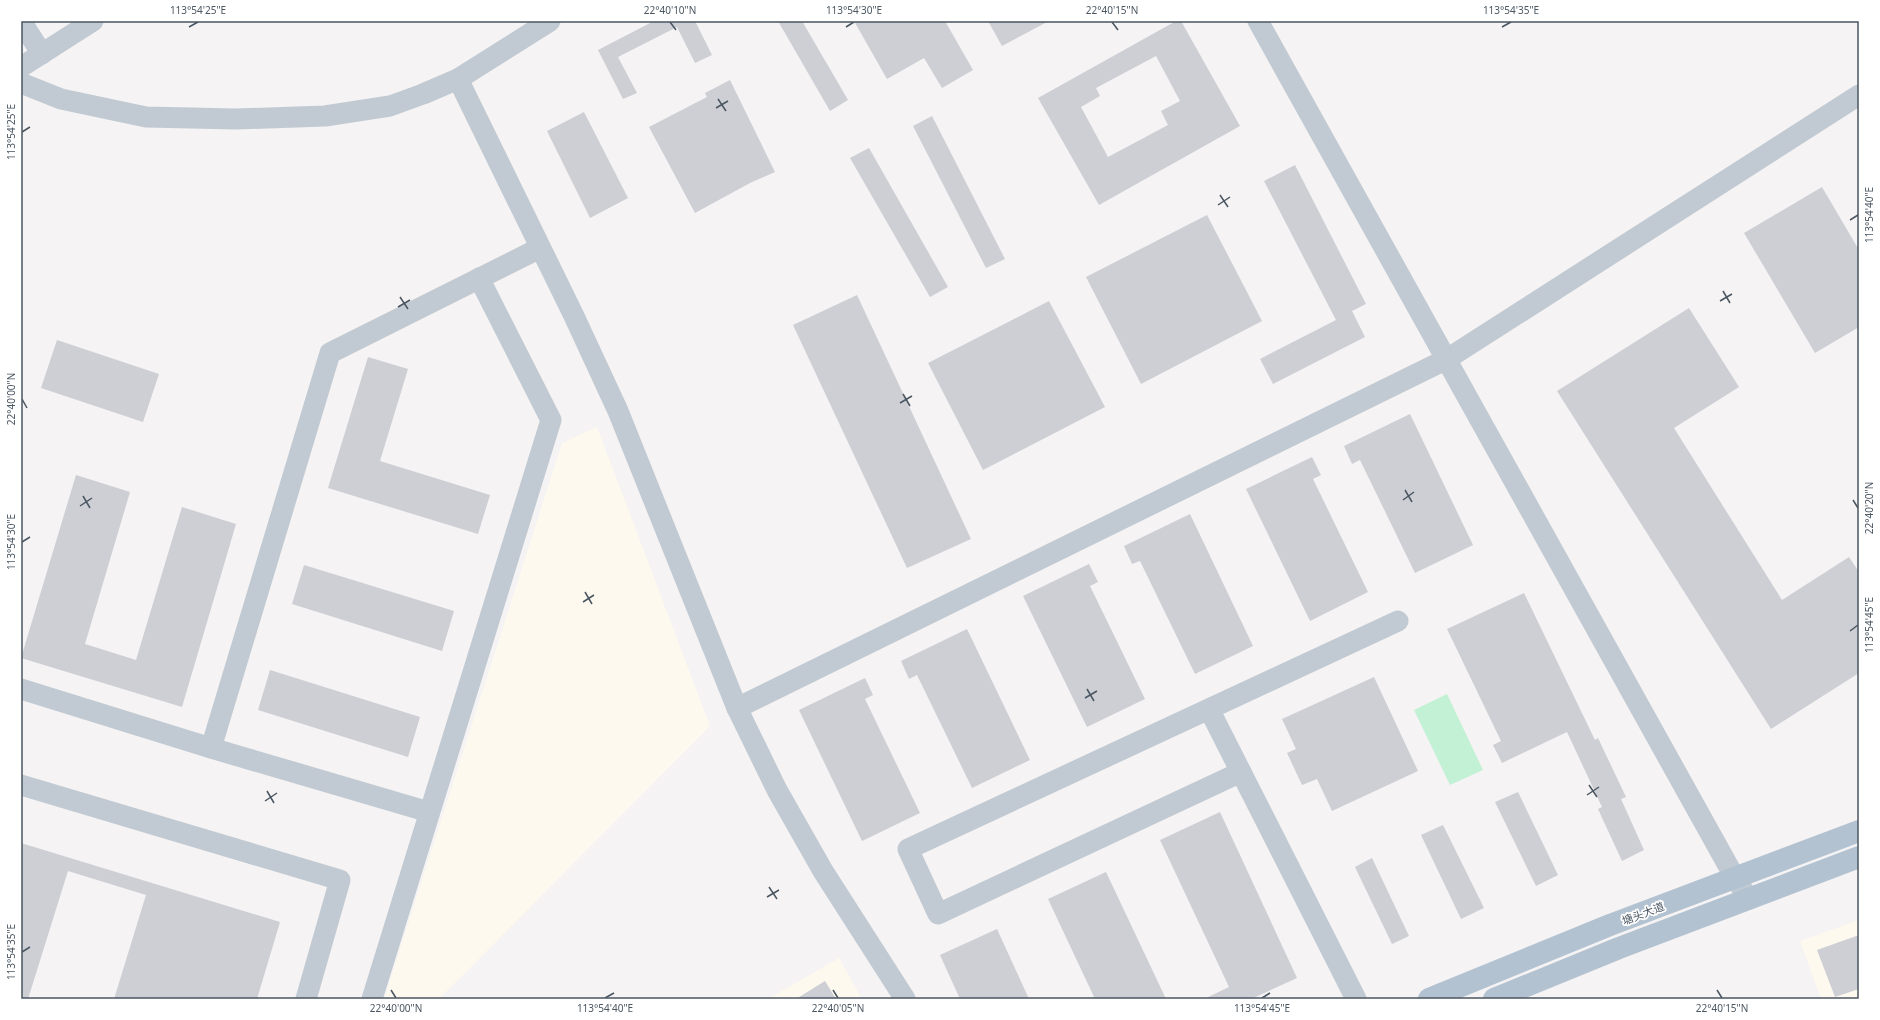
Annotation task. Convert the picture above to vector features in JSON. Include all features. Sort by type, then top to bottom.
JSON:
[{"type":"main road","name":"塘头大道","points":[[1429,999],[1610,925],[1859,831]]},
{"type":"main road","points":[[1494,999],[1619,948],[1859,857]]},
{"type":"street","points":[[21,21],[42,54]]},
{"type":"street","points":[[21,67],[93,21]]},
{"type":"street","points":[[21,83],[61,99],[146,117],[236,120],[325,116],[390,106],[423,94],[458,79],[550,21]]},
{"type":"street","points":[[1258,21],[1735,878],[1749,899]]},
{"type":"street","points":[[458,79],[618,411],[737,708],[777,790],[823,871],[905,999]]},
{"type":"street","points":[[737,708],[1447,359],[1859,95]]},
{"type":"street","points":[[212,748],[330,353],[540,248]]},
{"type":"street","points":[[372,999],[550,420],[479,278]]},
{"type":"street","points":[[1242,772],[938,914],[908,849],[1398,622]]},
{"type":"street","points":[[21,690],[429,812]]},
{"type":"street","points":[[1209,709],[1356,999]]},
{"type":"street","points":[[21,785],[340,880],[306,999]]},
{"type":"shaded area","points":[[597,427],[710,726],[439,999],[384,999],[562,443]]},
{"type":"shaded area","points":[[1859,920],[1859,999],[1821,999],[1800,941]]},
{"type":"shaded area","points":[[839,958],[862,999],[768,999]]},
{"type":"green space","points":[[1447,694],[1483,770],[1450,785],[1414,710]]},
{"type":"building","points":[[654,21],[695,21],[712,55],[695,63],[677,27],[618,57],[637,93],[623,99],[598,50]]},
{"type":"building","points":[[778,21],[802,21],[848,100],[830,111]]},
{"type":"building","points":[[854,21],[945,21],[973,70],[942,88],[924,58],[887,79]]},
{"type":"building","points":[[988,21],[1049,21],[1002,46]]},
{"type":"building","points":[[1176,21],[1181,21],[1240,126],[1099,205],[1038,98]],"holes":[[[1156,56],[1180,101],[1161,111],[1168,125],[1108,157],[1081,107],[1100,96],[1096,88]]]},
{"type":"building","points":[[730,80],[775,172],[750,183],[695,213],[649,127],[707,97],[705,93]]},
{"type":"building","points":[[584,112],[628,198],[590,218],[547,131]]},
{"type":"building","points":[[932,116],[1005,259],[986,268],[913,126]]},
{"type":"building","points":[[869,148],[948,287],[930,297],[850,158]]},
{"type":"building","points":[[1295,165],[1366,304],[1352,311],[1365,337],[1273,384],[1260,359],[1336,320],[1264,181]]},
{"type":"building","points":[[1822,187],[1859,250],[1859,327],[1815,353],[1744,233]]},
{"type":"building","points":[[1207,215],[1262,321],[1141,384],[1086,277]]},
{"type":"building","points":[[857,295],[971,539],[907,568],[793,325]]},
{"type":"building","points":[[1049,301],[1105,407],[983,470],[928,363]]},
{"type":"building","points":[[1689,308],[1739,387],[1674,428],[1782,600],[1849,557],[1859,572],[1859,673],[1771,729],[1557,391]]},
{"type":"building","points":[[57,340],[159,374],[143,422],[41,388]]},
{"type":"building","points":[[368,357],[408,369],[380,461],[490,495],[478,534],[328,488]]},
{"type":"building","points":[[1410,414],[1473,545],[1415,573],[1360,460],[1352,464],[1344,446]]},
{"type":"building","points":[[1312,457],[1321,475],[1313,479],[1368,592],[1310,621],[1246,489]]},
{"type":"building","points":[[76,475],[130,492],[85,644],[136,660],[182,507],[236,524],[182,707],[21,658]]},
{"type":"building","points":[[1190,514],[1253,646],[1195,674],[1140,561],[1132,564],[1124,546]]},
{"type":"building","points":[[1089,564],[1098,582],[1090,586],[1145,699],[1087,727],[1023,596]]},
{"type":"building","points":[[304,565],[454,611],[442,651],[292,604]]},
{"type":"building","points":[[1524,593],[1595,740],[1598,738],[1626,797],[1621,799],[1644,850],[1622,861],[1598,809],[1602,807],[1567,732],[1502,763],[1493,745],[1501,741],[1447,629]]},
{"type":"building","points":[[967,629],[1030,760],[972,788],[917,675],[909,679],[901,661]]},
{"type":"building","points":[[270,670],[420,717],[408,757],[258,710]]},
{"type":"building","points":[[1374,677],[1418,771],[1332,811],[1317,779],[1302,785],[1287,753],[1296,749],[1282,719]]},
{"type":"building","points":[[865,678],[873,695],[865,699],[920,813],[862,841],[799,710]]},
{"type":"building","points":[[1518,792],[1558,875],[1536,886],[1495,802]]},
{"type":"building","points":[[1220,812],[1297,978],[1251,999],[1204,999],[1229,987],[1160,840]]},
{"type":"building","points":[[1443,825],[1484,908],[1461,919],[1421,835]]},
{"type":"building","points":[[21,843],[280,922],[257,999],[114,999],[146,895],[68,871],[28,999],[21,999]]},
{"type":"building","points":[[1372,858],[1409,936],[1392,944],[1355,867]]},
{"type":"building","points":[[1106,872],[1166,999],[1095,999],[1048,899]]},
{"type":"building","points":[[997,929],[1029,999],[960,999],[940,955]]},
{"type":"building","points":[[1859,935],[1859,989],[1835,997],[1817,950]]},
{"type":"building","points":[[825,981],[836,999],[796,999]]}]
